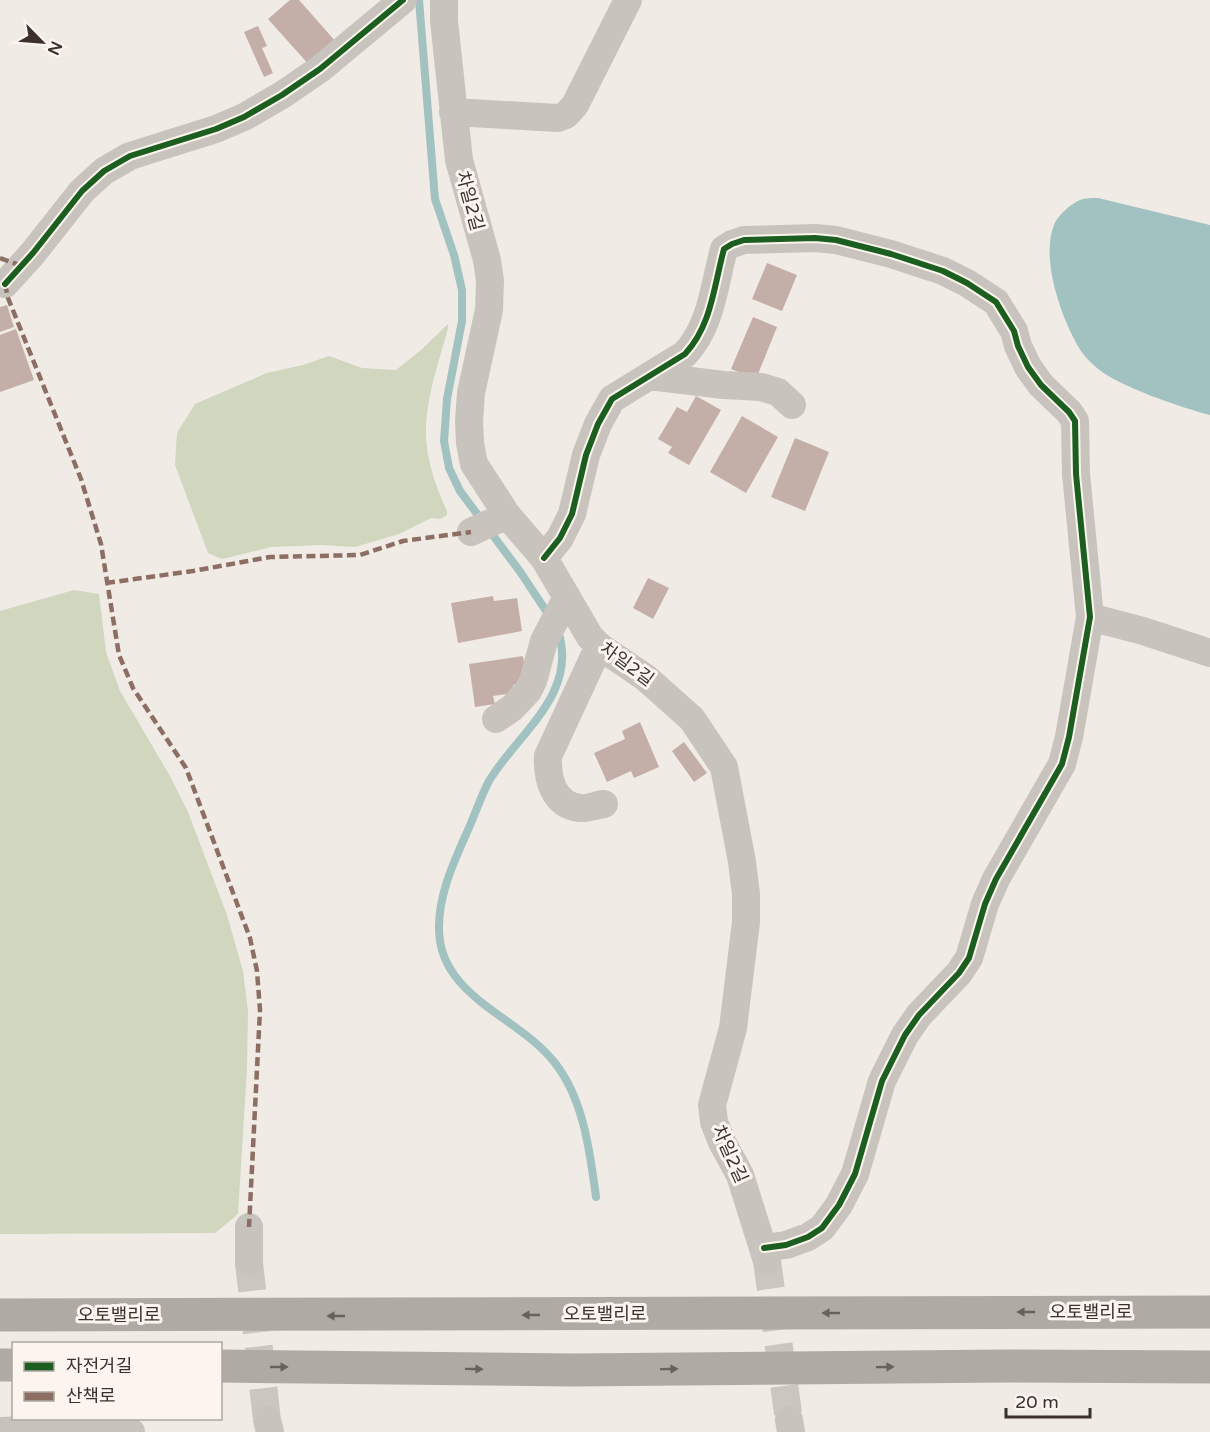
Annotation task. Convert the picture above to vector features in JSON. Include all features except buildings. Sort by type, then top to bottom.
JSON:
[{"type":"highway","name":"오토밸리로","points":[[0,1315],[1210,1312]]},
{"type":"highway","points":[[222,1366],[573,1370],[1007,1366],[1210,1367]]},
{"type":"street","name":"차일2길","points":[[444,0],[444,21],[459,160],[487,260],[490,281],[489,310],[471,393],[470,443],[474,464],[507,515],[543,558],[583,626],[599,646],[646,678],[692,719],[724,767],[742,862],[746,894],[746,922],[733,1028],[712,1105],[714,1122],[740,1174],[765,1254],[808,1238],[822,1228],[839,1205],[855,1174],[882,1081],[905,1035],[919,1015],[969,958],[985,904],[996,879],[1062,764],[1069,737],[1090,617]]},
{"type":"street","points":[[453,112],[558,118],[566,115],[575,105],[628,0]]},
{"type":"street","points":[[6,284],[82,191],[104,171],[130,156],[216,129],[253,111],[320,69],[399,3]]},
{"type":"street","points":[[543,558],[560,538],[572,514],[586,455],[606,407],[612,399],[685,354],[694,345],[709,311],[724,249],[744,240],[778,238],[836,240],[919,262],[967,282],[996,302],[1014,332],[1018,346],[1029,367],[1041,385],[1069,412],[1075,422],[1076,474],[1090,617],[1143,631],[1210,653]]},
{"type":"street","points":[[649,376],[761,387],[778,392],[792,405]]},
{"type":"street","points":[[471,532],[507,515]]},
{"type":"street","points":[[496,719],[512,708],[528,691],[544,641],[567,597]]},
{"type":"street","points":[[599,646],[548,756],[547,771],[555,794],[567,805],[581,808],[604,804]]},
{"type":"street","points":[[249,1227],[249,1263]]},
{"type":"street","points":[[0,1431],[78,1428],[131,1432]]},
{"type":"green space","points":[[448,324],[430,395],[426,422],[430,465],[447,515],[441,519],[431,518],[399,534],[355,547],[321,545],[271,547],[222,559],[208,553],[175,465],[177,433],[195,404],[267,373],[303,365],[329,356],[362,368],[396,370]]},
{"type":"green space","points":[[74,590],[99,594],[106,652],[120,691],[170,776],[188,812],[227,915],[243,971],[248,1011],[247,1069],[238,1214],[215,1233],[0,1234],[0,611]]},
{"type":"water","points":[[1098,198],[1210,225],[1210,415],[1151,396],[1107,375],[1086,358],[1074,338],[1055,290],[1051,272],[1050,239],[1056,221],[1069,207],[1082,199]]},
{"type":"waterway","points":[[419,0],[435,199],[454,255],[462,290],[462,321],[447,399],[444,441],[449,468],[460,491],[521,573],[550,617]]},
{"type":"waterway","points":[[558,631],[562,654],[560,674],[553,694],[486,786],[445,887],[439,927],[442,951],[452,971],[466,988],[483,1004],[540,1047],[565,1078],[573,1093],[584,1127],[596,1197]]},
{"type":"tunnel","points":[[767,1261],[789,1420]]},
{"type":"tunnel","points":[[249,1263],[267,1420]]},
{"type":"marked path","points":[[0,258],[22,266]]},
{"type":"marked path","points":[[5,284],[8,298],[81,479],[101,544],[119,655],[133,688],[186,768],[250,938],[257,971],[260,1010],[249,1227]]},
{"type":"marked path","points":[[106,583],[270,557],[360,555],[403,541],[471,532]]},
{"type":"cycle path","points":[[5,284],[82,191],[104,171],[130,156],[216,129],[244,117],[320,69],[403,0]]},
{"type":"cycle path","points":[[544,558],[560,538],[572,514],[586,455],[598,424],[612,399],[685,354],[694,343],[707,318],[724,249],[744,240],[815,238],[836,240],[891,254],[943,271],[967,283],[996,302],[1014,331],[1028,367],[1041,385],[1069,412],[1075,421],[1076,474],[1090,617],[1069,737],[1062,764],[996,879],[985,904],[969,958],[959,973],[919,1015],[905,1035],[882,1081],[855,1174],[839,1205],[822,1228],[808,1237],[786,1245],[764,1248]]}]
